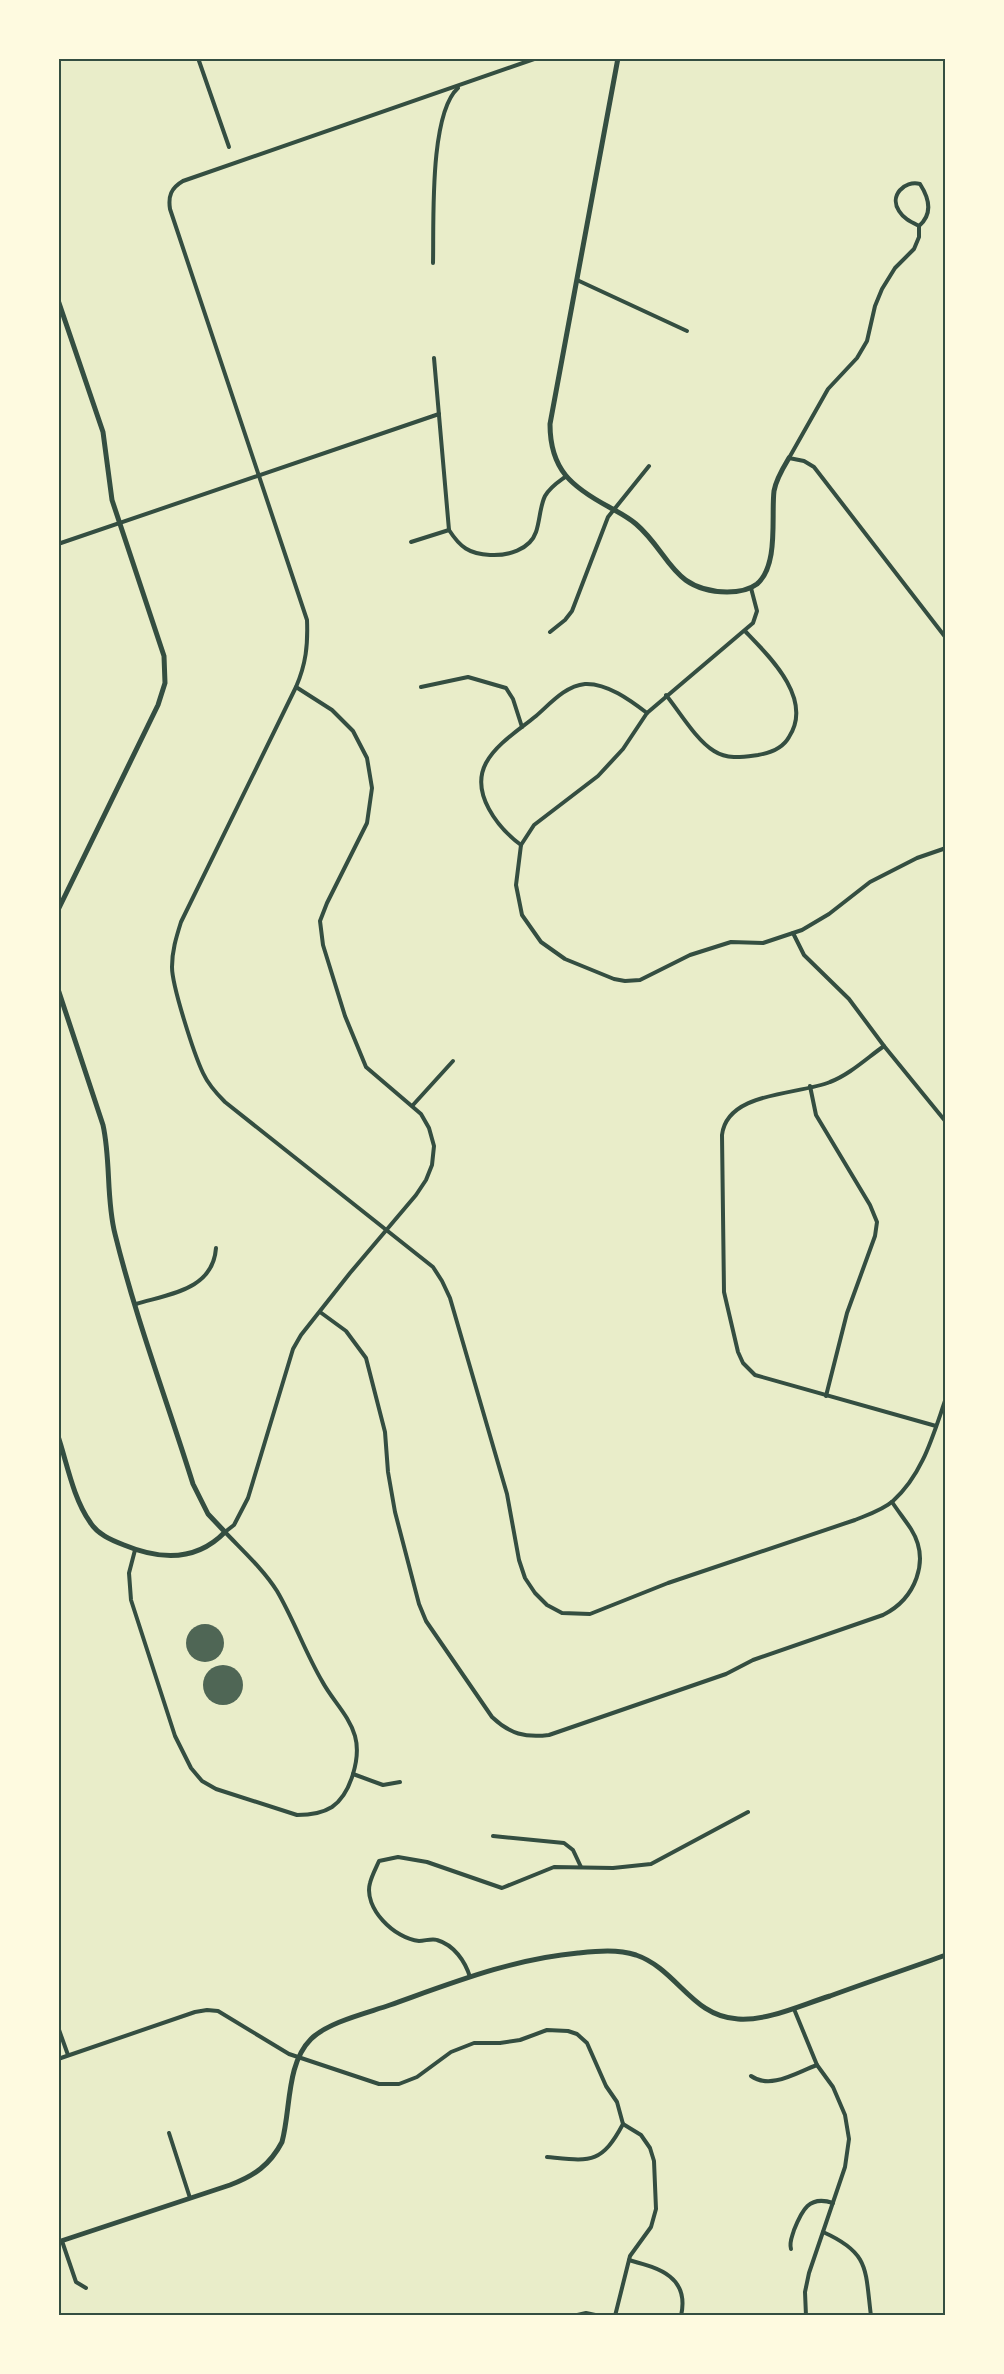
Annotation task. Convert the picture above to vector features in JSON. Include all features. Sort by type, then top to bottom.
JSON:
[{"type":"street","points":[[198,58],[229,147]]},
{"type":"street","points":[[537,58],[183,181],[171,192],[170,209],[307,620],[308,646],[304,668],[296,687],[181,922],[173,945],[171,970],[177,993],[202,1071],[211,1088],[225,1102],[433,1267],[442,1281],[450,1298],[507,1494],[519,1560],[525,1578],[547,1605],[562,1613],[590,1614],[668,1583],[855,1520],[892,1502],[918,1472],[945,1398]]},
{"type":"street","points":[[618,58],[550,424],[554,454],[565,477],[577,489],[642,529],[669,566],[683,579],[703,588],[723,592],[734,592],[759,582],[768,566],[771,549],[774,490],[777,479],[828,389],[857,358],[867,341],[875,306],[892,271],[914,249],[919,237],[919,226]]},
{"type":"street","points":[[433,263],[439,138],[448,100],[461,86]]},
{"type":"street","points":[[913,182],[920,184],[928,201],[925,221],[919,226],[905,219],[897,209],[896,200],[899,192],[906,184],[913,182]]},
{"type":"street","points":[[577,280],[687,331]]},
{"type":"street","points":[[58,300],[103,432],[110,488],[164,656],[165,683],[158,705],[58,910]]},
{"type":"street","points":[[434,358],[449,530],[458,544],[468,552],[494,555],[520,549],[536,534],[545,496],[565,477]]},
{"type":"street","points":[[58,544],[439,414]]},
{"type":"street","points":[[789,458],[804,461],[814,467],[945,638]]},
{"type":"street","points":[[550,632],[572,611],[612,509],[649,466]]},
{"type":"street","points":[[411,542],[449,530]]},
{"type":"street","points":[[751,587],[757,611],[753,623],[647,712],[623,749],[598,776],[534,825],[521,845],[516,885],[522,915],[541,942],[554,953],[614,979],[639,980],[690,955],[731,942],[763,943],[793,933],[829,914],[870,882],[917,858],[945,848]]},
{"type":"street","points":[[666,695],[707,746],[725,756],[736,758],[771,752],[786,742],[796,724],[795,702],[770,657],[745,631]]},
{"type":"street","points":[[421,687],[468,677],[495,683],[506,688],[513,699],[522,727]]},
{"type":"street","points":[[521,845],[496,819],[486,804],[481,785],[485,765],[496,749],[562,694],[584,684],[605,687],[647,712]]},
{"type":"street","points":[[58,1436],[81,1508],[91,1524],[103,1535],[135,1550],[156,1556],[182,1555],[206,1548],[234,1525],[248,1498],[293,1349],[350,1273],[416,1195],[432,1165],[434,1146],[422,1114],[366,1067],[345,1016],[323,945],[320,921],[367,823],[372,788],[367,758],[353,731],[332,710],[296,687]]},
{"type":"street","points":[[793,933],[804,955],[842,991],[945,1122]]},
{"type":"street","points":[[58,989],[104,1125],[108,1146],[111,1213],[115,1233],[199,1500],[208,1514],[264,1573],[277,1591],[322,1682],[351,1724],[356,1738],[357,1752],[352,1774],[347,1787],[333,1806],[309,1815],[297,1815],[216,1789],[202,1781],[191,1768],[175,1736],[131,1600],[129,1573],[135,1550]]},
{"type":"street","points":[[884,1047],[833,1081],[742,1105],[729,1115],[722,1135],[724,1284],[738,1352],[747,1368],[755,1375],[936,1426]]},
{"type":"street","points":[[413,1105],[453,1061]]},
{"type":"street","points":[[810,1086],[816,1115],[874,1211],[877,1222],[875,1236],[847,1313],[826,1396]]},
{"type":"street","points":[[136,1304],[184,1290],[196,1284],[214,1265],[216,1248]]},
{"type":"street","points":[[320,1312],[346,1331],[366,1358],[385,1432],[388,1472],[395,1512],[419,1604],[426,1621],[492,1717],[503,1728],[518,1735],[533,1737],[549,1735],[726,1674],[753,1660],[884,1616],[897,1608],[916,1583],[920,1565],[918,1547],[912,1530],[892,1502]]},
{"type":"street","points":[[352,1774],[383,1785],[400,1782]]},
{"type":"street","points":[[470,1977],[465,1963],[452,1948],[436,1939],[418,1941],[382,1922],[373,1908],[369,1884],[379,1861],[398,1857],[427,1862],[502,1888],[554,1867],[613,1868],[651,1864],[748,1812]]},
{"type":"street","points":[[493,1836],[564,1844],[573,1850],[581,1867]]},
{"type":"street","points":[[86,2288],[76,2282],[60,2242],[230,2185],[257,2173],[277,2152],[286,2125],[294,2070],[299,2057],[312,2038],[329,2027],[470,1977],[530,1959],[564,1954],[613,1951],[637,1956],[661,1968],[692,2000],[715,2015],[749,2019],[794,2008],[945,1955]]},
{"type":"street","points":[[794,2008],[817,2065],[833,2087],[845,2115],[849,2139],[845,2167],[805,2292],[806,2316]]},
{"type":"street","points":[[58,2059],[195,2012],[207,2010],[228,2016],[289,2054],[379,2084],[399,2084],[417,2077],[451,2052],[474,2043],[520,2040],[547,2030],[577,2034],[586,2043],[606,2086],[617,2102],[623,2124],[640,2135],[650,2148],[654,2161],[656,2198],[654,2221],[628,2260],[615,2316]]},
{"type":"street","points":[[58,2028],[68,2055]]},
{"type":"street","points":[[752,2076],[761,2082],[771,2082],[817,2065]]},
{"type":"street","points":[[547,2157],[581,2160],[598,2156],[613,2143],[623,2124]]},
{"type":"street","points":[[169,2133],[190,2198]]},
{"type":"street","points":[[791,2249],[789,2243],[803,2210],[818,2201],[833,2202]]},
{"type":"street","points":[[823,2232],[844,2242],[861,2261],[871,2316]]},
{"type":"street","points":[[628,2260],[659,2269],[670,2276],[682,2297],[681,2316]]},
{"type":"street","points":[[573,2316],[586,2313],[600,2316]]},
{"type":"building","points":[[205,1624],[219,1629],[224,1643],[219,1657],[205,1662],[191,1657],[186,1643],[191,1629]]},
{"type":"building","points":[[223,1665],[231,1666],[237,1671],[242,1677],[242,1693],[237,1699],[231,1704],[223,1705],[215,1704],[209,1699],[204,1693],[203,1685],[204,1677],[209,1671],[215,1666]]}]
